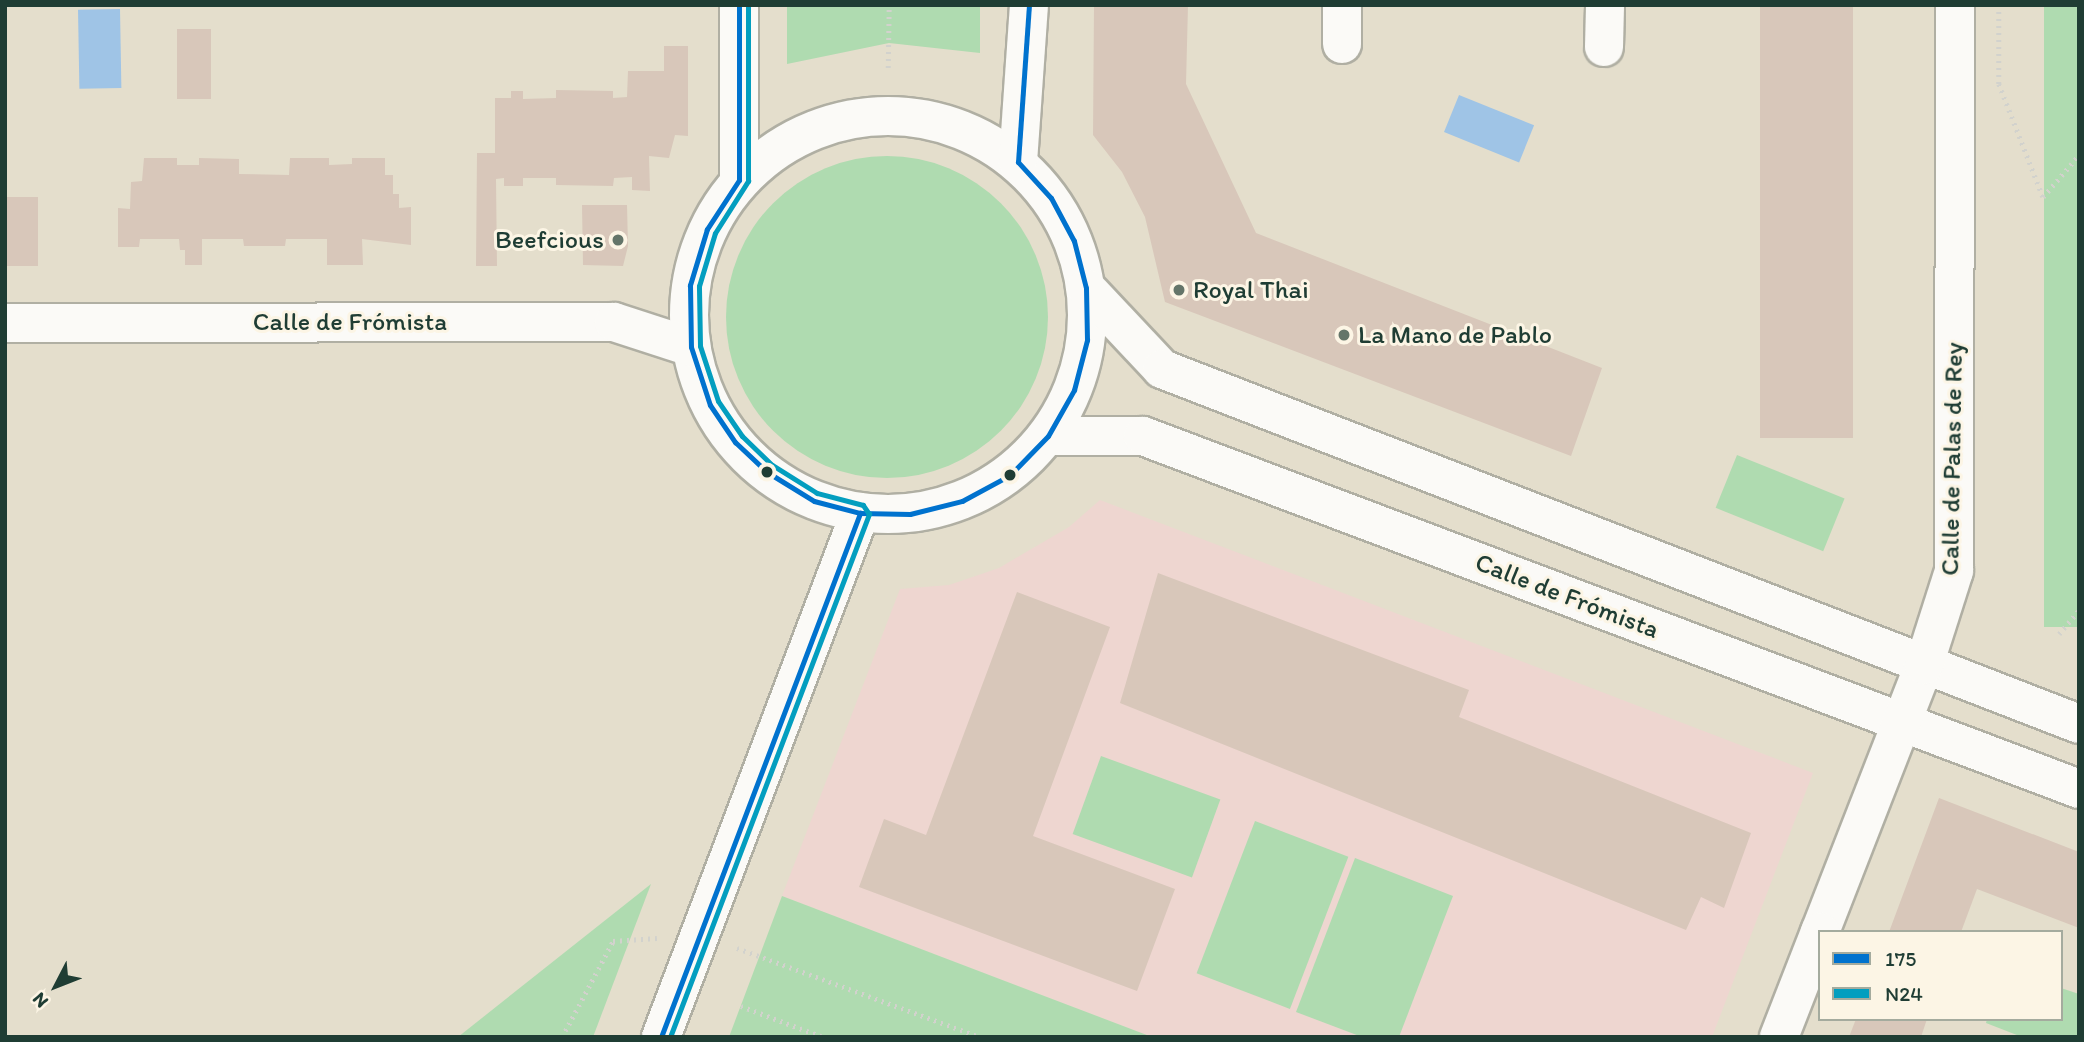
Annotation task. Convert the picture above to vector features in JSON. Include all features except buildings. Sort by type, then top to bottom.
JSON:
[{"type":"street","points":[[739,5],[739,180]]},
{"type":"street","points":[[1018,162],[1029,5]]},
{"type":"street","points":[[1342,5],[1342,44]]},
{"type":"street","points":[[1604,47],[1605,5]]},
{"type":"street","name":"Calle de Palas de Rey","points":[[1821,930],[1924,665],[1954,570],[1955,5]]},
{"type":"street","points":[[905,115],[966,130],[1018,162],[1051,198],[1074,241],[1086,288],[1087,340],[1074,390],[1048,436],[1010,475],[962,501],[909,514],[860,513],[814,501],[767,472],[735,442],[710,405],[691,346],[694,274],[707,229],[739,180],[787,141],[844,118],[905,115]]},
{"type":"street","points":[[1086,288],[1162,369],[2079,724]]},
{"type":"street","name":"Calle de Frómista","points":[[5,323],[614,322],[691,346]]},
{"type":"street","name":"Calle de Frómista","points":[[1048,436],[1143,436],[2079,789]]},
{"type":"street","points":[[661,1037],[860,513]]},
{"type":"street","name":"Calle de Palas de Rey","points":[[1779,1037],[1818,937]]},
{"type":"path","points":[[888,68],[889,5]]},
{"type":"path","points":[[1999,5],[1999,84],[2043,197],[2079,155]]},
{"type":"path","points":[[2059,634],[2079,610]]},
{"type":"path","points":[[562,1037],[613,941],[700,935],[980,1037]]},
{"type":"path","points":[[741,1006],[824,1037]]},
{"type":"shaded area","points":[[1100,500],[1813,773],[1712,1037],[1152,1037],[782,896],[900,589],[949,585],[999,568],[1069,527]]},
{"type":"green space","points":[[787,5],[980,5],[980,53],[889,43],[787,64]]},
{"type":"green space","points":[[2044,5],[2079,5],[2079,627],[2044,627]]},
{"type":"green space","points":[[871,156],[903,156],[934,162],[963,175],[989,192],[1012,215],[1029,241],[1042,270],[1048,317],[1042,364],[1036,379],[1021,407],[989,442],[963,459],[934,472],[903,478],[871,478],[840,472],[811,459],[785,442],[762,419],[745,393],[732,364],[726,333],[726,301],[732,270],[745,241],[762,215],[785,192],[811,175],[840,162]]},
{"type":"green space","points":[[1737,455],[1845,498],[1823,551],[1716,508]]},
{"type":"green space","points":[[1101,756],[1220,799],[1192,877],[1073,834]]},
{"type":"green space","points":[[1255,821],[1348,857],[1290,1009],[1197,973]]},
{"type":"green space","points":[[1355,858],[1453,896],[1399,1037],[1362,1037],[1296,1012]]},
{"type":"green space","points":[[651,884],[593,1037],[458,1037]]},
{"type":"green space","points":[[782,896],[1152,1037],[729,1037]]},
{"type":"green space","points":[[2063,989],[2079,994],[2079,1037],[2022,1037],[1986,1023],[2063,1021]]},
{"type":"water","points":[[120,9],[121,88],[79,89],[78,10]]},
{"type":"water","points":[[1459,95],[1534,125],[1519,162],[1444,132]]},
{"type":"transit line","name":"175","points":[[739,5],[739,180],[707,229],[690,285],[691,347],[710,405],[735,442],[767,472],[814,501],[860,513],[910,514],[962,501],[1010,475],[1048,436],[1074,390],[1087,340],[1086,288],[1074,241],[1051,198],[1018,162],[1029,5]]},
{"type":"transit line","name":"N24","points":[[670,1037],[869,514],[863,505],[817,493],[772,465],[742,436],[718,401],[700,346],[699,286],[715,233],[748,181],[748,5]]},
{"type":"transit line","name":"175","points":[[661,1037],[860,513]]},
{"type":"place","name":"Beefcious","points":[[618,240]]},
{"type":"place","name":"Royal Thai","points":[[1179,290]]},
{"type":"place","name":"La Mano de Pablo","points":[[1344,335]]}]
